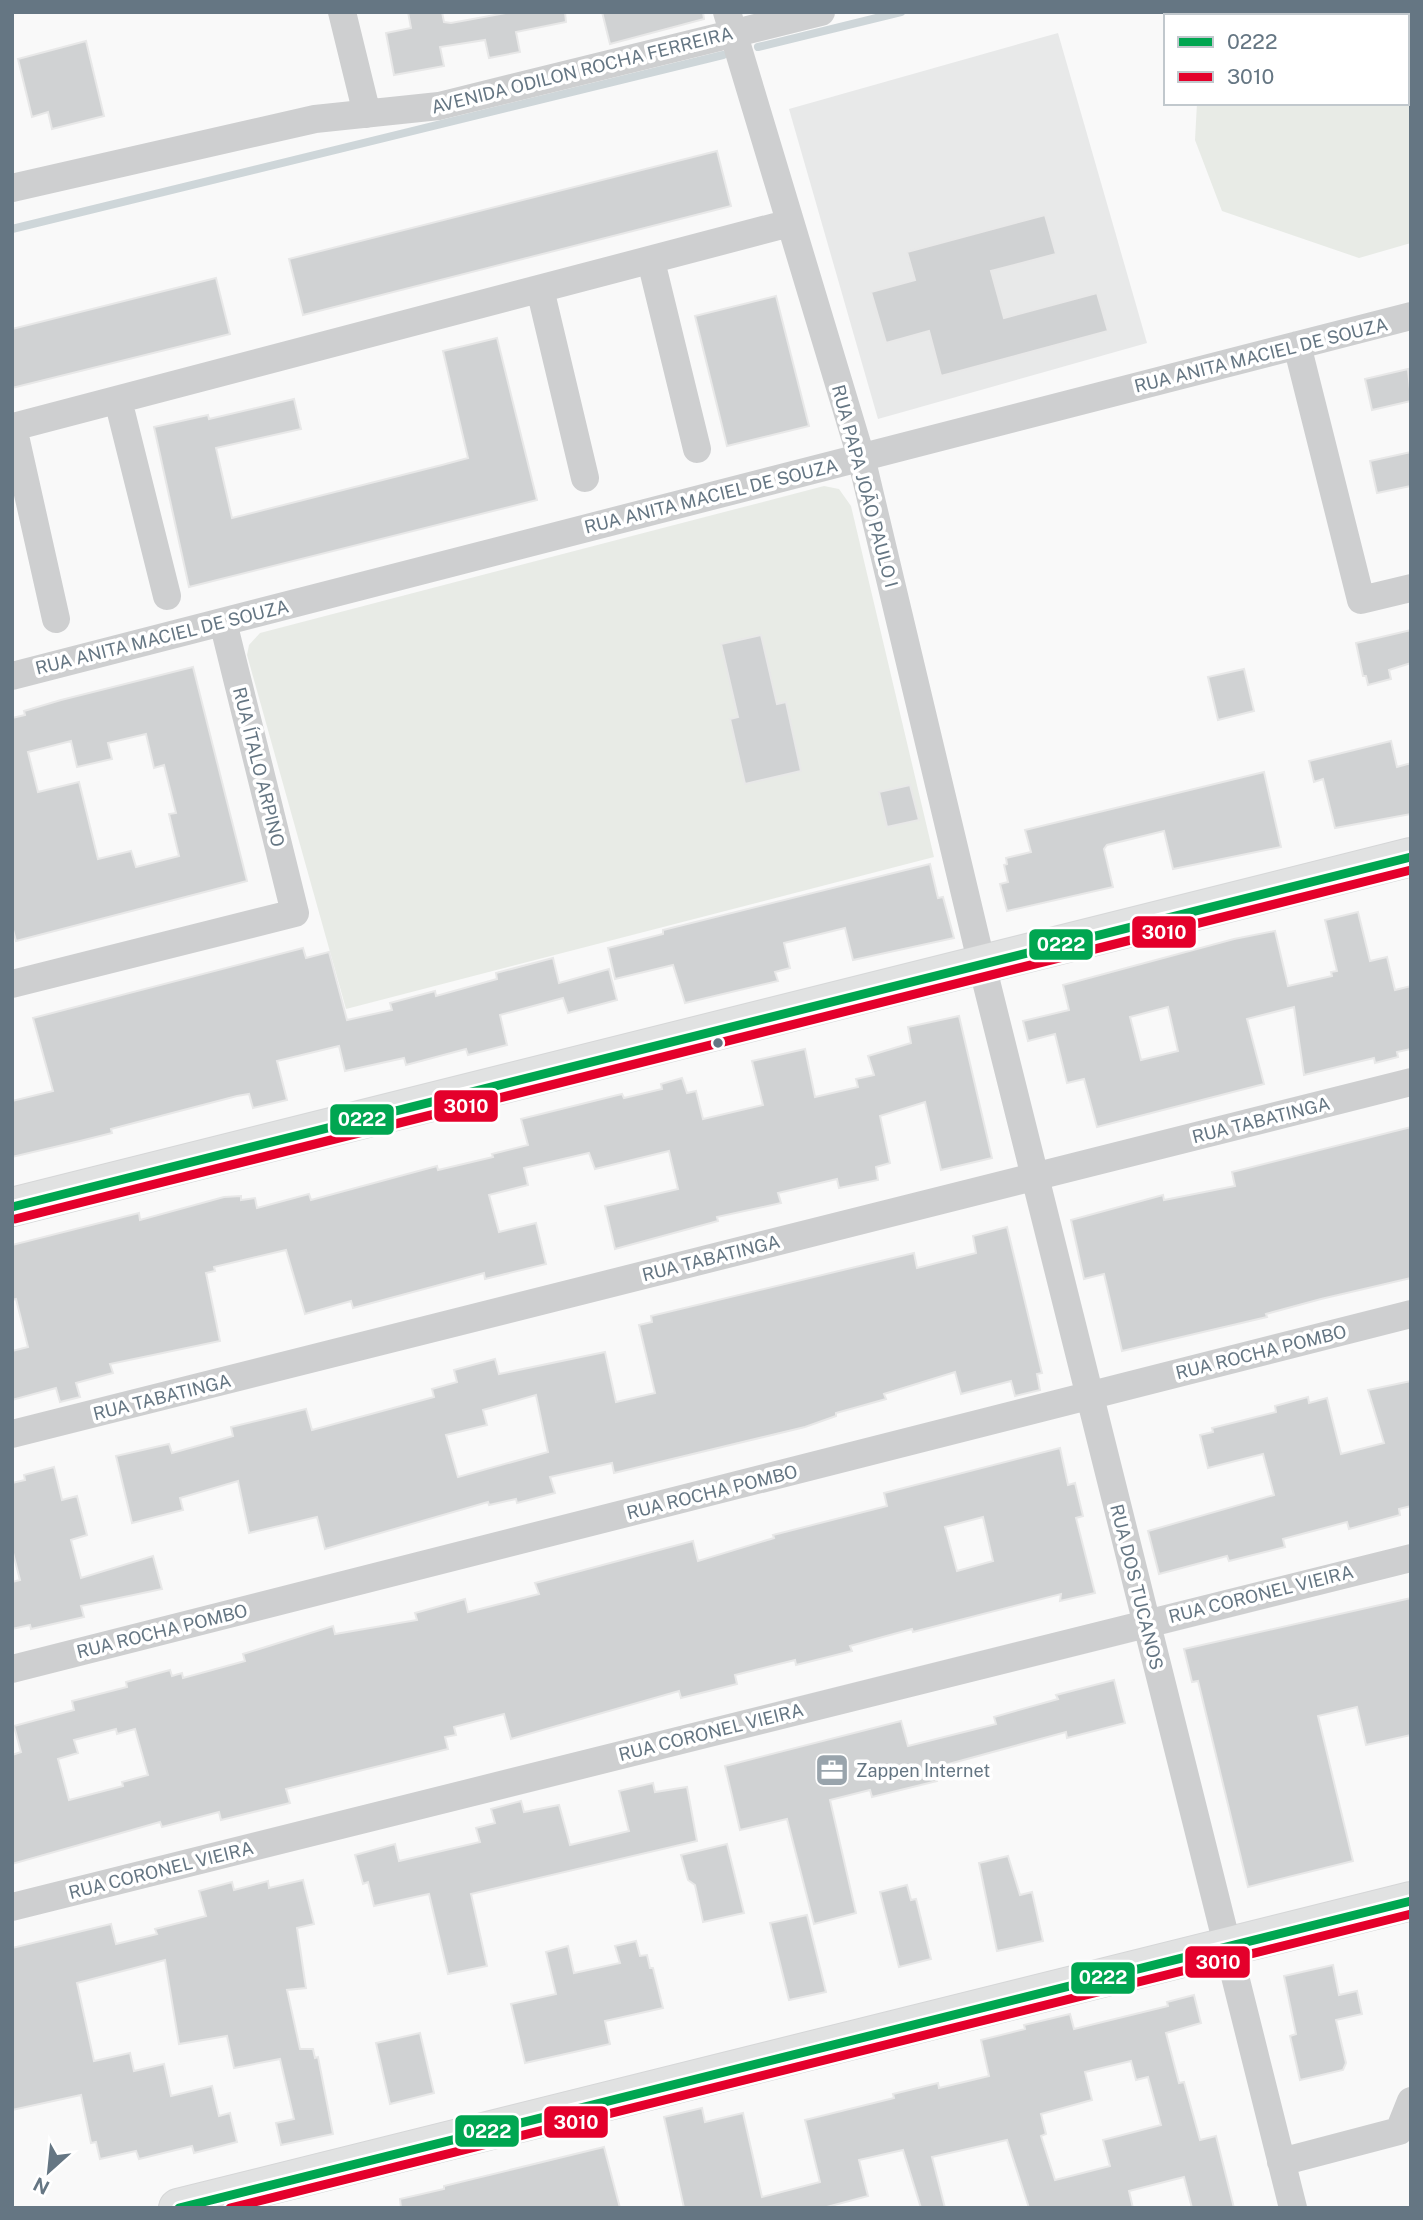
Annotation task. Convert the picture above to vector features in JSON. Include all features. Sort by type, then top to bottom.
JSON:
[{"type":"street","points":[[342,12],[367,114]]},
{"type":"street","name":"AVENIDA ODILON ROCHA FERREIRA","points":[[12,188],[292,123],[439,106],[729,23],[821,12]]},
{"type":"street","name":"RUA PAPA JOÃO PAULO I","points":[[729,23],[861,457],[982,965]]},
{"type":"street","points":[[56,619],[13,427],[790,223]]},
{"type":"street","points":[[651,261],[697,449]]},
{"type":"street","points":[[540,289],[585,478]]},
{"type":"street","name":"RUA ANITA MACIEL DE SOUZA","points":[[12,676],[1411,316]]},
{"type":"street","points":[[1297,345],[1361,600],[1411,588]]},
{"type":"street","points":[[118,400],[167,596]]},
{"type":"street","name":"RUA ÍTALO ARPINO","points":[[12,984],[295,913],[223,622]]},
{"type":"street","points":[[12,1207],[1411,857]]},
{"type":"street","name":"RUA DOS TUCANOS","points":[[982,965],[1293,2208]]},
{"type":"street","name":"RUA TABATINGA","points":[[12,1434],[1411,1082]]},
{"type":"street","name":"RUA ROCHA POMBO","points":[[12,1669],[1411,1314]]},
{"type":"street","name":"RUA CORONEL VIEIRA","points":[[12,1907],[1411,1558]]},
{"type":"street","points":[[178,2208],[1411,1901]]},
{"type":"street","points":[[1281,2162],[1399,2131],[1411,2101]]},
{"type":"shaded area","points":[[1411,12],[1411,243],[1359,258],[1222,211],[1195,140],[1197,105],[1409,105],[1409,14],[1258,14]]},
{"type":"shaded area","points":[[1058,33],[1147,343],[878,419],[789,109]]},
{"type":"shaded area","points":[[824,486],[839,489],[851,506],[934,857],[346,1009],[247,655],[249,645],[260,633]]},
{"type":"building","points":[[408,12],[442,12],[444,22],[451,23],[511,12],[565,12],[566,22],[516,32],[520,52],[489,58],[485,40],[440,47],[444,66],[394,75],[386,33],[411,28]]},
{"type":"building","points":[[602,12],[703,12],[704,19],[610,44]]},
{"type":"building","points":[[86,41],[104,116],[52,129],[48,112],[32,117],[18,59]]},
{"type":"building","points":[[717,151],[731,206],[303,315],[289,259]]},
{"type":"building","points":[[1045,215],[1056,254],[991,271],[1004,318],[1097,293],[1108,331],[941,376],[929,331],[886,343],[871,292],[915,280],[907,252]]},
{"type":"building","points":[[216,278],[230,334],[12,388],[12,329]]},
{"type":"building","points":[[776,296],[809,426],[727,446],[695,316]]},
{"type":"building","points":[[497,338],[537,500],[189,587],[154,427],[208,415],[209,419],[294,399],[301,429],[216,448],[232,518],[442,465],[468,458],[443,351]]},
{"type":"building","points":[[1408,369],[1411,401],[1372,410],[1365,379]]},
{"type":"building","points":[[1411,452],[1411,486],[1377,493],[1370,461]]},
{"type":"building","points":[[1411,630],[1411,663],[1389,670],[1391,679],[1368,685],[1366,676],[1363,676],[1356,643]]},
{"type":"building","points":[[761,635],[777,704],[786,702],[801,771],[745,784],[730,719],[738,717],[721,644]]},
{"type":"building","points":[[193,667],[247,881],[16,941],[12,926],[12,718],[25,715],[24,711]],"holes":[[[146,734],[154,768],[164,765],[176,813],[169,814],[179,856],[136,867],[131,851],[98,859],[79,782],[38,792],[28,752],[71,741],[77,767],[112,759],[108,743]]]},
{"type":"building","points":[[1244,669],[1254,711],[1218,720],[1208,677]]},
{"type":"building","points":[[1391,741],[1397,767],[1411,763],[1411,814],[1335,828],[1323,779],[1314,782],[1309,761]]},
{"type":"building","points":[[1264,772],[1281,847],[1173,869],[1164,831],[1107,845],[1104,849],[1113,887],[1007,911],[1000,884],[1008,882],[1004,865],[1007,864],[1006,858],[1031,852],[1025,830]]},
{"type":"building","points":[[910,785],[919,820],[887,827],[879,792]]},
{"type":"building","points":[[930,864],[938,898],[943,897],[954,938],[853,960],[845,928],[784,943],[790,968],[775,972],[778,981],[685,1003],[673,965],[615,979],[608,948],[663,934],[663,930]]},
{"type":"building","points":[[1358,912],[1370,961],[1387,957],[1395,990],[1411,986],[1411,1049],[1397,1052],[1398,1057],[1375,1063],[1374,1058],[1304,1075],[1294,1007],[1247,1019],[1264,1084],[1097,1127],[1084,1079],[1067,1083],[1055,1034],[1028,1041],[1023,1021],[1069,1010],[1063,985],[1234,939],[1275,931],[1288,986],[1332,976],[1331,972],[1337,971],[1325,920]],"holes":[[[1168,1007],[1178,1051],[1141,1060],[1130,1017]]]},
{"type":"building","points":[[303,948],[306,958],[329,952],[347,1020],[392,1010],[390,1003],[435,991],[436,996],[497,979],[496,973],[553,958],[559,983],[609,969],[617,1000],[568,1013],[563,998],[500,1015],[507,1045],[468,1055],[466,1049],[406,1065],[404,1058],[345,1071],[339,1046],[277,1061],[287,1100],[253,1108],[249,1094],[237,1096],[111,1129],[112,1133],[12,1157],[12,1101],[53,1091],[33,1018]]},
{"type":"building","points":[[959,1016],[992,1158],[941,1170],[925,1102],[880,1116],[890,1163],[876,1167],[878,1180],[839,1188],[837,1179],[778,1193],[781,1203],[717,1217],[718,1221],[615,1249],[605,1206],[678,1189],[669,1151],[595,1169],[589,1153],[524,1168],[528,1185],[489,1195],[499,1232],[536,1223],[546,1264],[485,1279],[484,1273],[353,1308],[351,1301],[305,1314],[286,1250],[214,1267],[215,1271],[206,1273],[220,1341],[110,1364],[113,1373],[76,1383],[80,1397],[60,1402],[56,1388],[12,1400],[12,1351],[28,1347],[16,1299],[12,1300],[12,1245],[139,1213],[140,1220],[224,1197],[241,1196],[241,1200],[255,1198],[257,1208],[309,1194],[311,1200],[437,1166],[438,1170],[493,1157],[492,1154],[528,1145],[521,1119],[622,1094],[624,1098],[662,1089],[661,1084],[682,1078],[687,1093],[696,1091],[703,1119],[763,1105],[752,1061],[805,1049],[815,1097],[858,1087],[856,1079],[874,1075],[868,1056],[911,1043],[908,1027]]},
{"type":"building","points":[[1411,1127],[1411,1278],[1321,1299],[1266,1314],[1267,1317],[1122,1351],[1104,1274],[1084,1279],[1071,1220],[1163,1195],[1164,1200],[1235,1186],[1232,1172]]},
{"type":"building","points":[[1007,1227],[1042,1373],[1037,1374],[1040,1390],[1015,1396],[1011,1381],[961,1394],[955,1372],[884,1394],[886,1399],[836,1413],[836,1416],[805,1427],[614,1473],[612,1463],[550,1477],[555,1493],[517,1503],[516,1499],[489,1505],[488,1502],[325,1549],[317,1517],[249,1533],[238,1481],[180,1498],[183,1510],[132,1523],[116,1456],[169,1444],[172,1453],[233,1436],[231,1427],[306,1409],[312,1430],[434,1397],[432,1389],[457,1382],[454,1370],[495,1359],[499,1374],[605,1352],[616,1402],[655,1393],[639,1325],[652,1322],[651,1316],[914,1253],[917,1268],[976,1253],[973,1236]],"holes":[[[536,1395],[548,1452],[458,1477],[446,1435],[487,1425],[483,1410]]]},
{"type":"building","points":[[1411,1381],[1411,1506],[1399,1509],[1400,1515],[1349,1529],[1347,1522],[1283,1539],[1285,1547],[1229,1561],[1227,1556],[1159,1574],[1148,1531],[1274,1495],[1263,1454],[1208,1468],[1200,1435],[1213,1432],[1212,1428],[1276,1412],[1275,1406],[1308,1397],[1309,1403],[1327,1398],[1341,1454],[1384,1443],[1368,1390]]},
{"type":"building","points":[[1060,1448],[1068,1485],[1075,1483],[1083,1516],[1076,1518],[1095,1593],[1060,1601],[1061,1594],[913,1632],[912,1629],[850,1646],[852,1651],[796,1665],[795,1660],[735,1675],[737,1684],[681,1698],[679,1691],[511,1739],[504,1714],[454,1727],[456,1735],[445,1737],[448,1749],[286,1789],[290,1803],[221,1820],[219,1812],[162,1827],[160,1822],[12,1864],[12,1755],[21,1752],[14,1726],[74,1710],[72,1701],[127,1687],[126,1682],[170,1670],[172,1676],[182,1673],[183,1678],[245,1661],[243,1654],[333,1626],[335,1634],[417,1620],[415,1613],[465,1599],[468,1612],[539,1594],[535,1583],[693,1541],[698,1561],[774,1538],[773,1535],[887,1506],[884,1493]],"holes":[[[983,1517],[993,1561],[957,1571],[945,1527]],[[116,1729],[117,1734],[135,1729],[148,1775],[122,1782],[123,1786],[69,1800],[58,1759],[78,1753],[74,1740]]]},
{"type":"building","points":[[54,1467],[62,1500],[77,1496],[87,1535],[71,1540],[81,1578],[153,1556],[162,1589],[81,1606],[84,1617],[31,1629],[30,1625],[12,1629],[12,1582],[20,1580],[12,1549],[12,1483],[25,1480],[24,1475]]},
{"type":"building","points":[[1411,1598],[1411,1735],[1366,1745],[1357,1707],[1318,1716],[1353,1861],[1248,1887],[1198,1681],[1192,1682],[1184,1649]]},
{"type":"building","points":[[1114,1680],[1125,1723],[1067,1738],[1066,1732],[934,1768],[937,1781],[872,1797],[870,1790],[830,1800],[856,1913],[814,1924],[787,1819],[740,1830],[725,1766],[901,1721],[908,1746],[996,1724],[994,1717],[1058,1699],[1056,1695]]},
{"type":"building","points":[[653,1783],[655,1792],[687,1787],[697,1841],[471,1894],[487,1966],[448,1974],[429,1894],[374,1906],[368,1882],[363,1884],[355,1855],[395,1844],[399,1861],[480,1842],[476,1828],[495,1823],[491,1809],[521,1801],[524,1812],[559,1805],[570,1845],[629,1831],[619,1791]]},
{"type":"building","points":[[727,1844],[744,1913],[703,1922],[695,1885],[688,1880],[681,1855]]},
{"type":"building","points":[[1008,1856],[1020,1895],[1032,1892],[1043,1941],[997,1951],[979,1863]]},
{"type":"building","points":[[303,1880],[314,1924],[297,1928],[306,1988],[287,1990],[300,2049],[313,2049],[315,2058],[318,2057],[333,2134],[281,2145],[276,2123],[294,2119],[280,2059],[234,2068],[227,2036],[179,2044],[165,1960],[77,1983],[94,2061],[130,2053],[134,2071],[164,2064],[171,2096],[212,2086],[219,2116],[230,2113],[237,2142],[194,2153],[192,2146],[139,2159],[136,2151],[100,2159],[96,2142],[91,2143],[81,2095],[12,2110],[12,1948],[111,1924],[116,1944],[157,1934],[155,1929],[206,1916],[199,1891],[232,1882],[234,1890],[268,1881],[269,1888]]},
{"type":"building","points":[[907,1885],[911,1900],[916,1899],[931,1959],[899,1967],[880,1892]]},
{"type":"building","points":[[807,1915],[826,1992],[789,2000],[770,1923]]},
{"type":"building","points":[[636,1941],[640,1956],[647,1955],[650,1968],[653,1968],[663,2008],[605,2021],[610,2044],[525,2063],[511,2004],[556,1994],[546,1952],[568,1946],[574,1973],[620,1963],[615,1946]]},
{"type":"building","points":[[1333,1965],[1339,1995],[1357,1991],[1362,2014],[1336,2020],[1346,2063],[1343,2070],[1300,2080],[1290,2036],[1296,2034],[1284,1976]]},
{"type":"building","points":[[1194,1995],[1201,2023],[1166,2033],[1179,2083],[1184,2082],[1200,2140],[1216,2136],[1234,2208],[1192,2208],[1184,2177],[1129,2191],[1133,2208],[1029,2208],[1007,2140],[932,2157],[945,2208],[921,2208],[903,2150],[859,2160],[868,2196],[823,2208],[684,2208],[664,2117],[702,2108],[705,2122],[743,2113],[762,2197],[820,2182],[805,2120],[894,2098],[893,2094],[938,2083],[939,2088],[989,2076],[981,2040],[1025,2029],[1024,2025],[1070,2014],[1074,2029],[1168,2006],[1167,2002]],"holes":[[[1131,2061],[1136,2080],[1148,2077],[1161,2125],[1103,2140],[1110,2166],[1055,2180],[1041,2136],[1046,2134],[1041,2114],[1092,2100],[1085,2072]]]},
{"type":"building","points":[[420,2033],[434,2093],[390,2104],[376,2043]]},
{"type":"building","points":[[604,2147],[620,2208],[401,2208],[400,2199]]},
{"type":"waterway","points":[[758,47],[901,12]]},
{"type":"waterway","points":[[12,229],[723,55]]},
{"type":"transit line","name":"0222","points":[[12,1207],[1411,857]]},
{"type":"transit line","name":"3010","points":[[15,1219],[1411,870]]},
{"type":"transit line","name":"0222","points":[[179,2208],[1411,1901]]},
{"type":"transit line","name":"3010","points":[[230,2208],[1411,1914]]},
{"type":"place","name":"Zappen Internet","points":[[832,1770]]}]
